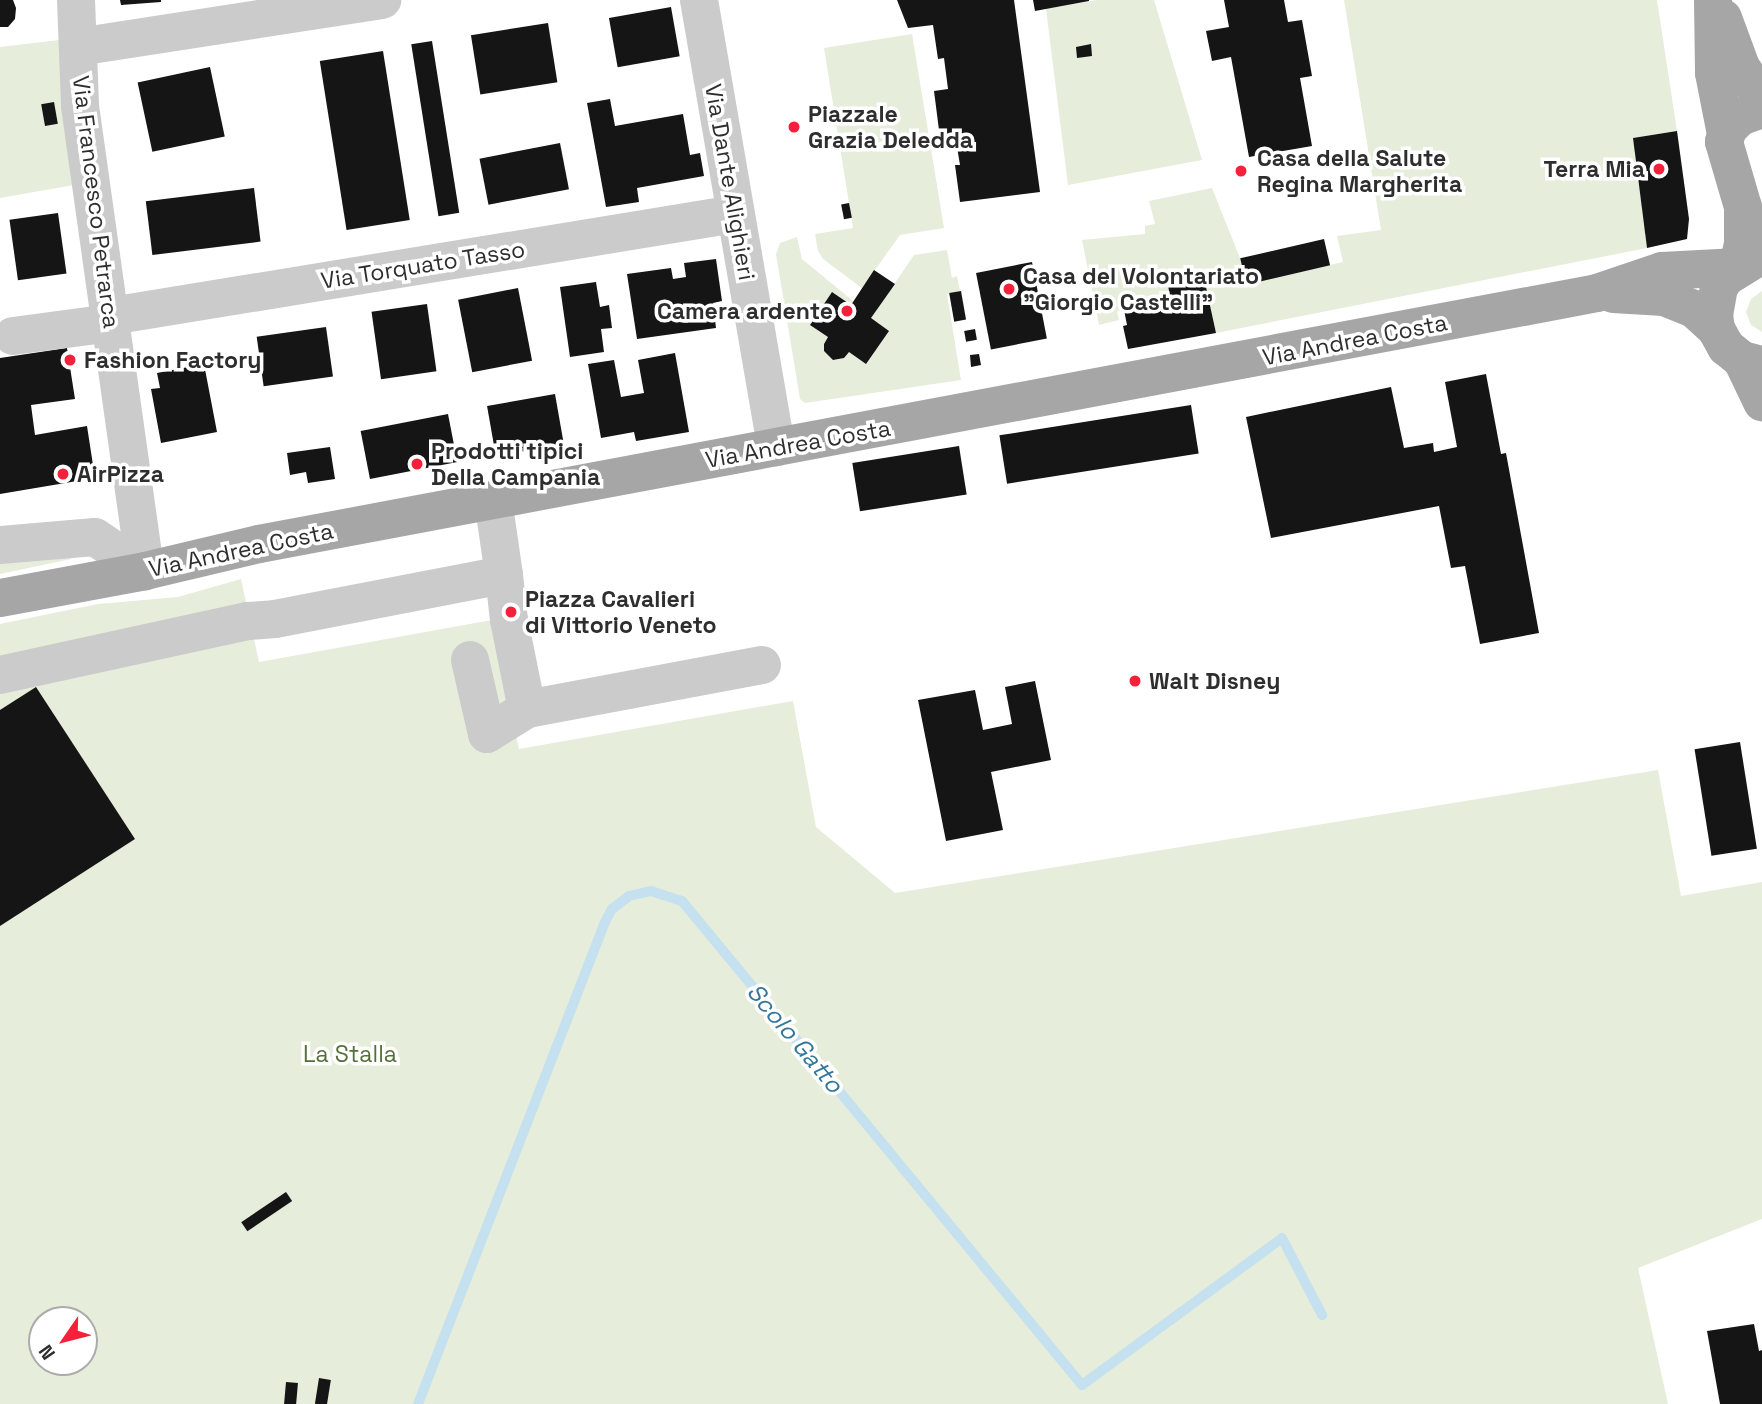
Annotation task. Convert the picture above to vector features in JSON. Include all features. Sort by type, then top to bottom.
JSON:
[{"type":"main road","points":[[1714,0],[1741,67],[1762,97]]},
{"type":"main road","points":[[1714,0],[1714,73],[1726,134],[1725,153],[1743,207],[1743,244],[1750,263],[1719,287],[1714,308],[1716,329]]},
{"type":"main road","points":[[1726,134],[1740,117],[1762,109]]},
{"type":"main road","name":"Via Andrea Costa","points":[[0,598],[145,571],[259,544],[1597,293],[1662,271],[1750,263]]},
{"type":"main road","name":"Via Andrea Costa","points":[[1597,293],[1664,297],[1694,309],[1716,329],[1726,347],[1752,363],[1762,402]]},
{"type":"street","name":"Via Francesco Petrarca","points":[[76,0],[80,106],[145,571]]},
{"type":"street","points":[[78,47],[382,0]]},
{"type":"street","name":"Via Dante Alighieri","points":[[699,0],[776,447]]},
{"type":"street","name":"Via Torquato Tasso","points":[[13,336],[735,214]]},
{"type":"street","points":[[493,500],[509,620],[527,709]]},
{"type":"street","points":[[0,545],[95,537],[145,571]]},
{"type":"street","points":[[0,675],[248,621],[275,619],[504,575]]},
{"type":"street","points":[[470,660],[487,734],[527,709],[762,665]]},
{"type":"green space","points":[[1097,0],[1154,0],[1202,160],[1068,185],[1046,9]]},
{"type":"green space","points":[[1344,0],[1657,0],[1677,131],[1633,138],[1647,248],[1216,333],[1203,278],[1168,285],[1171,300],[1117,311],[1119,320],[1099,325],[1082,240],[1145,234],[1145,226],[1155,224],[1149,201],[1212,188],[1240,258],[1246,284],[1343,262],[1337,236],[1381,230]]},
{"type":"green space","points":[[912,34],[944,228],[900,235],[862,288],[823,259],[818,251],[815,234],[853,228],[824,48]]},
{"type":"green space","points":[[59,40],[74,185],[0,198],[0,47]]},
{"type":"green space","points":[[797,237],[802,259],[853,301],[851,305],[832,292],[810,325],[828,337],[824,351],[833,360],[844,358],[914,255],[947,250],[952,278],[957,276],[960,291],[947,294],[961,380],[805,403],[800,399],[776,254],[780,243]]},
{"type":"green space","points":[[1762,291],[1762,332],[1751,325],[1746,312],[1751,299]]},
{"type":"green space","points":[[68,547],[71,559],[0,574],[0,557]]},
{"type":"green space","name":"La Stalla","points":[[241,579],[259,662],[492,620],[519,749],[793,701],[816,827],[895,893],[1658,770],[1681,896],[1762,882],[1762,1219],[1638,1268],[1668,1404],[0,1404],[0,624],[98,604],[178,597]]},
{"type":"building","points":[[0,0],[13,0],[16,8],[15,19],[8,27],[0,27]]},
{"type":"building","points":[[120,0],[161,0],[161,2],[121,5]]},
{"type":"building","points":[[897,0],[1014,0],[1040,192],[960,202],[955,165],[960,165],[955,135],[940,138],[934,91],[948,89],[944,58],[938,59],[933,25],[908,28]]},
{"type":"building","points":[[1033,0],[1089,0],[1089,1],[1035,11]]},
{"type":"building","points":[[1224,0],[1284,0],[1288,22],[1302,20],[1312,76],[1300,78],[1312,146],[1249,157],[1231,57],[1212,61],[1206,31],[1229,27]]},
{"type":"building","points":[[671,7],[680,56],[618,67],[609,18]]},
{"type":"building","points":[[548,23],[557,82],[480,94],[471,35]]},
{"type":"building","points":[[432,41],[459,213],[438,216],[411,44]]},
{"type":"building","points":[[1091,44],[1092,56],[1077,58],[1076,47]]},
{"type":"building","points":[[383,51],[410,220],[347,230],[320,61]]},
{"type":"building","points":[[210,67],[225,136],[152,152],[138,82]]},
{"type":"building","points":[[610,99],[615,126],[683,114],[690,155],[700,153],[704,176],[637,188],[639,202],[606,207],[587,103]]},
{"type":"building","points":[[54,102],[58,124],[45,126],[41,104]]},
{"type":"building","name":"Terra Mia","points":[[1677,131],[1689,219],[1687,239],[1647,248],[1633,138]]},
{"type":"building","points":[[560,143],[569,189],[488,205],[480,159]]},
{"type":"building","points":[[254,188],[261,242],[152,255],[146,201]]},
{"type":"building","points":[[849,203],[852,218],[844,219],[841,205]]},
{"type":"building","points":[[58,213],[66,273],[18,280],[9,220]]},
{"type":"building","points":[[1324,239],[1330,265],[1246,285],[1240,258]]},
{"type":"building","points":[[716,259],[722,301],[713,303],[716,328],[637,339],[627,274],[671,268],[673,279],[686,277],[684,263]]},
{"type":"building","name":"Casa del Volontariato \"Giorgio Castelli\"","points":[[1032,262],[1047,339],[991,349],[976,273]]},
{"type":"building","name":"Camera ardente","points":[[874,270],[895,284],[871,318],[889,331],[866,364],[849,352],[844,358],[833,360],[824,351],[828,337],[810,325],[832,292],[851,305]]},
{"type":"building","points":[[1204,278],[1216,333],[1128,349],[1123,326],[1127,325],[1124,310],[1171,300],[1168,286]]},
{"type":"building","points":[[596,282],[600,307],[609,305],[612,328],[601,329],[604,352],[570,357],[560,287]]},
{"type":"building","points":[[518,288],[532,361],[472,372],[458,300]]},
{"type":"building","points":[[961,291],[966,320],[954,322],[949,293]]},
{"type":"building","points":[[427,304],[436,371],[381,379],[372,312]]},
{"type":"building","points":[[326,327],[333,377],[264,386],[257,337]]},
{"type":"building","points":[[975,329],[977,340],[966,342],[964,331]]},
{"type":"building","points":[[67,348],[75,399],[31,405],[35,435],[87,426],[95,478],[0,494],[0,358]]},
{"type":"building","points":[[675,353],[689,432],[636,441],[634,432],[601,438],[588,364],[614,360],[621,397],[644,393],[638,360]]},
{"type":"building","points":[[979,354],[981,365],[971,367],[970,355]]},
{"type":"building","points":[[204,364],[217,432],[161,443],[151,389],[160,388],[157,373]]},
{"type":"building","points":[[1486,374],[1501,454],[1506,453],[1539,633],[1480,644],[1465,566],[1451,568],[1439,506],[1271,538],[1246,417],[1391,387],[1404,448],[1433,443],[1434,452],[1457,447],[1445,382]]},
{"type":"building","points":[[555,394],[564,444],[496,456],[487,406]]},
{"type":"building","points":[[1191,405],[1199,453],[1007,484],[999,435]]},
{"type":"building","points":[[448,414],[457,462],[370,479],[361,431]]},
{"type":"building","points":[[959,446],[967,494],[860,511],[852,463]]},
{"type":"building","points":[[330,447],[335,479],[308,483],[306,472],[290,475],[287,453]]},
{"type":"building","points":[[1035,681],[1051,760],[991,772],[1003,830],[946,841],[918,700],[975,690],[983,730],[1012,724],[1005,687]]},
{"type":"building","points":[[36,687],[135,839],[0,926],[0,710]]},
{"type":"building","points":[[1740,742],[1757,849],[1711,856],[1695,749]]},
{"type":"building","points":[[286,1192],[292,1201],[247,1231],[241,1222]]},
{"type":"building","points":[[1754,1324],[1759,1351],[1762,1350],[1762,1404],[1720,1404],[1707,1331]]},
{"type":"building","points":[[319,1378],[331,1380],[327,1404],[315,1404]]},
{"type":"building","points":[[286,1382],[298,1383],[296,1404],[284,1404]]},
{"type":"waterway","name":"Scolo Gatto","points":[[418,1404],[605,922],[612,909],[629,896],[651,891],[682,901],[1082,1385],[1282,1238],[1322,1315]]},
{"type":"place","name":"Piazzale Grazia Deledda","points":[[794,127]]},
{"type":"place","name":"Terra Mia","points":[[1659,169]]},
{"type":"place","name":"Casa della Salute Regina Margherita","points":[[1241,171]]},
{"type":"place","name":"Casa del Volontariato \"Giorgio Castelli\"","points":[[1009,289]]},
{"type":"place","name":"Camera ardente","points":[[847,311]]},
{"type":"place","name":"Fashion Factory","points":[[70,360]]},
{"type":"place","name":"Prodotti tipici Della Campania","points":[[417,464]]},
{"type":"place","name":"AirPizza","points":[[63,474]]},
{"type":"place","name":"Piazza Cavalieri di Vittorio Veneto","points":[[511,612]]},
{"type":"place","name":"Walt Disney","points":[[1135,681]]}]
